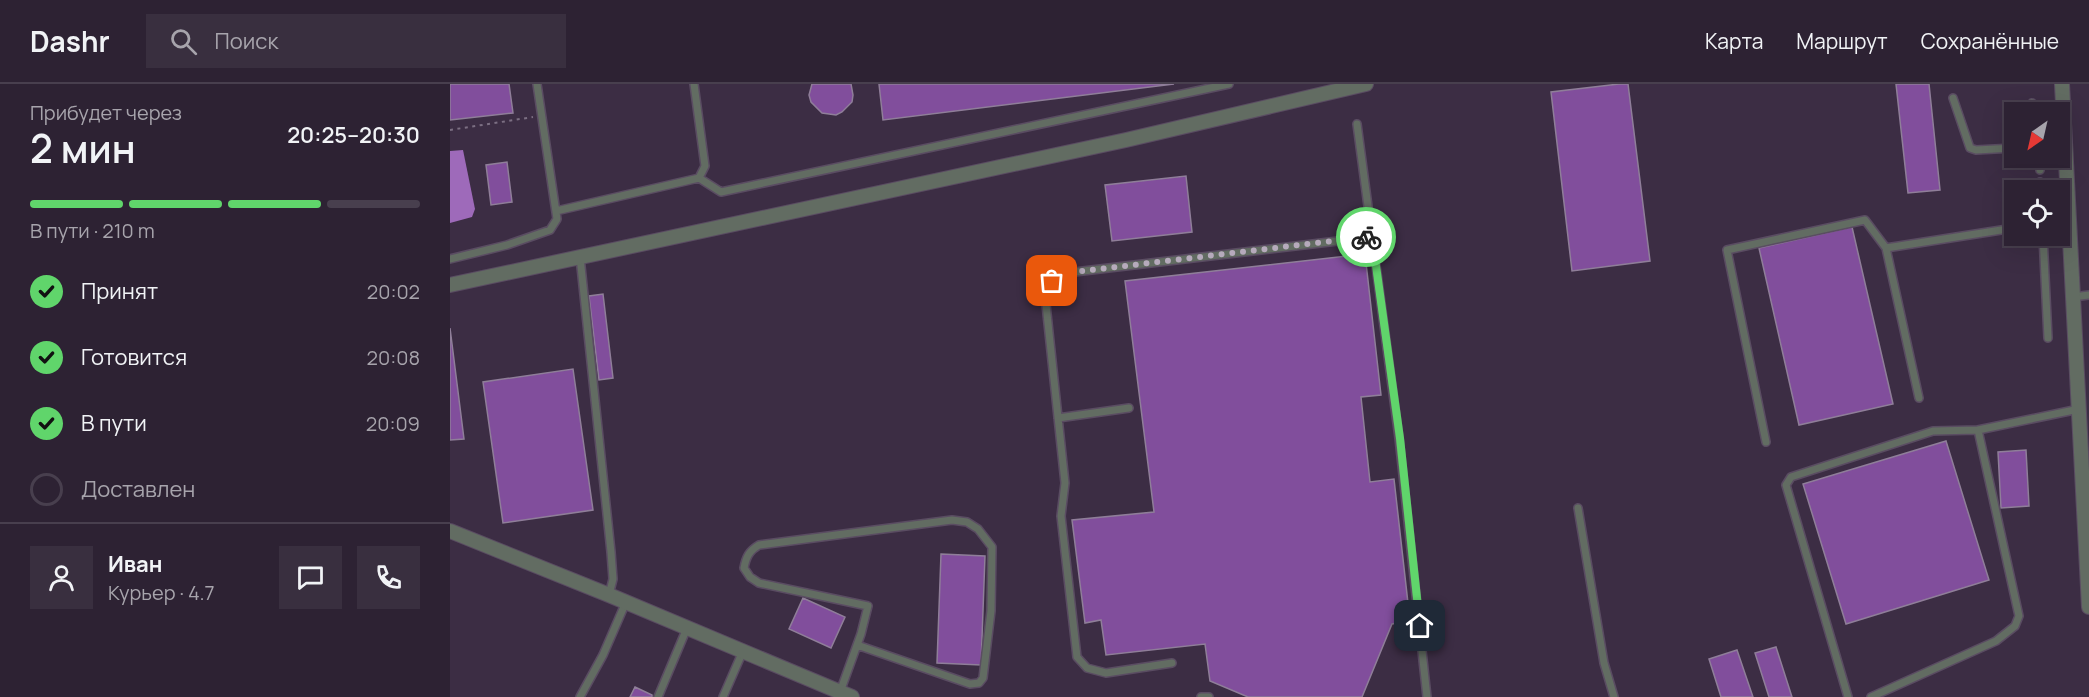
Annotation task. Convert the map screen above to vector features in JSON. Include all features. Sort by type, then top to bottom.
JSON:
[{"type":"street","points":[[450,285],[1126,140],[1366,84]]},
{"type":"street","points":[[2062,84],[2062,102]]},
{"type":"street","points":[[2067,246],[2082,405],[2089,607]]},
{"type":"street","points":[[450,531],[687,627],[836,693]]},
{"type":"lane","points":[[450,259],[507,245],[550,230],[557,219],[537,84]]},
{"type":"lane","points":[[694,84],[705,166],[699,178]]},
{"type":"lane","points":[[556,211],[699,178],[721,192],[1229,84]]},
{"type":"lane","points":[[1953,98],[1970,148],[1976,150],[2004,149]]},
{"type":"lane","points":[[1357,124],[1400,438],[1427,697]]},
{"type":"lane","points":[[1766,442],[1727,250],[1865,220],[1886,248],[1919,398]]},
{"type":"lane","points":[[1886,248],[2004,230]]},
{"type":"lane","points":[[1172,663],[1106,673],[1087,668],[1077,657],[1060,516],[1065,483],[1045,295],[1052,281],[1066,273],[1372,237]]},
{"type":"lane","points":[[2043,246],[2048,338]]},
{"type":"lane","points":[[580,256],[611,552],[613,579],[609,595]]},
{"type":"lane","points":[[2073,297],[2089,295]]},
{"type":"lane","points":[[1848,697],[1785,484],[1791,477],[1933,431],[1978,430],[2082,405]]},
{"type":"lane","points":[[1058,418],[1129,408]]},
{"type":"lane","points":[[1871,697],[1996,641],[2015,626],[2019,616],[1978,430]]},
{"type":"lane","points":[[1578,508],[1604,663],[1614,697]]},
{"type":"lane","points":[[836,693],[857,645],[868,606],[759,583],[750,577],[744,568],[746,558],[752,549],[759,545],[952,520],[967,522],[978,529],[992,547],[991,611],[983,678],[979,683],[970,684],[857,645]]},
{"type":"lane","points":[[580,697],[603,655],[626,602]]},
{"type":"lane","points":[[658,697],[687,627]]},
{"type":"lane","points":[[723,697],[743,651]]},
{"type":"lane","points":[[1201,697],[1209,697]]},
{"type":"path","points":[[450,130],[542,115]]},
{"type":"shaded area","points":[[463,150],[475,209],[472,217],[450,223],[450,151]]},
{"type":"building","points":[[450,84],[509,84],[513,113],[450,120]]},
{"type":"building","points":[[812,84],[851,84],[852,102],[836,115],[822,113],[811,102],[809,95]]},
{"type":"building","points":[[879,84],[1174,84],[883,120]]},
{"type":"building","points":[[1628,84],[1650,261],[1572,271],[1551,92]]},
{"type":"building","points":[[1896,84],[1929,84],[1940,190],[1908,193]]},
{"type":"building","points":[[507,162],[512,202],[491,205],[486,165]]},
{"type":"building","points":[[1186,176],[1192,232],[1112,241],[1105,185]]},
{"type":"building","points":[[1852,227],[1893,404],[1799,425],[1759,248]]},
{"type":"building","points":[[1365,254],[1381,395],[1361,397],[1370,482],[1394,479],[1410,621],[1392,624],[1362,697],[1248,697],[1210,681],[1205,644],[1106,655],[1101,620],[1085,623],[1072,520],[1154,512],[1125,281]]},
{"type":"building","points":[[603,294],[613,378],[599,380],[589,296]]},
{"type":"building","points":[[450,328],[464,439],[450,440]]},
{"type":"building","points":[[573,369],[593,510],[503,523],[483,382]]},
{"type":"building","points":[[1946,441],[1989,580],[1846,624],[1803,484]]},
{"type":"building","points":[[2026,450],[2029,506],[2001,508],[1998,452]]},
{"type":"building","points":[[941,554],[985,556],[981,665],[937,663]]},
{"type":"building","points":[[803,598],[845,617],[831,648],[789,629]]},
{"type":"building","points":[[1776,647],[1792,697],[1769,697],[1755,653]]},
{"type":"building","points":[[1737,650],[1753,697],[1721,697],[1709,659]]},
{"type":"building","points":[[635,687],[652,695],[652,697],[630,697]]},
{"type":"way so far","points":[[1052,281],[1066,273],[1366,237]]},
{"type":"route","points":[[1366,237],[1372,237],[1400,438],[1420,626]]}]
